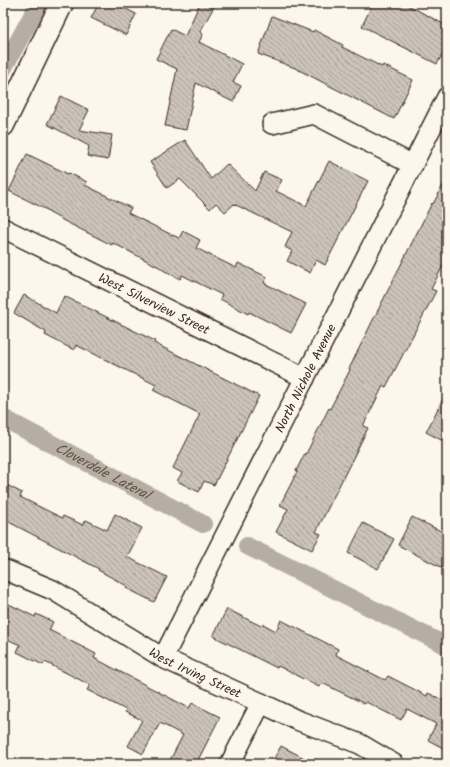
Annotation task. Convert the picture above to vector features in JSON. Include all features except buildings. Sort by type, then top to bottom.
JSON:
[{"type":"street","points":[[3,125],[62,3]]},
{"type":"street","name":"North Nichole Avenue","points":[[163,658],[447,97]]},
{"type":"street","points":[[272,124],[314,114],[413,165]]},
{"type":"street","name":"West Silverview Street","points":[[3,228],[305,378]]},
{"type":"street","name":"West Irving Street","points":[[3,569],[54,590],[163,658],[297,720],[360,744],[394,764]]},
{"type":"street","points":[[230,764],[261,703]]},
{"type":"waterway","points":[[3,69],[39,3]]},
{"type":"waterway","name":"Cloverdale Lateral","points":[[3,418],[203,524]]},
{"type":"waterway","name":"Cloverdale Lateral","points":[[247,546],[447,646]]}]
